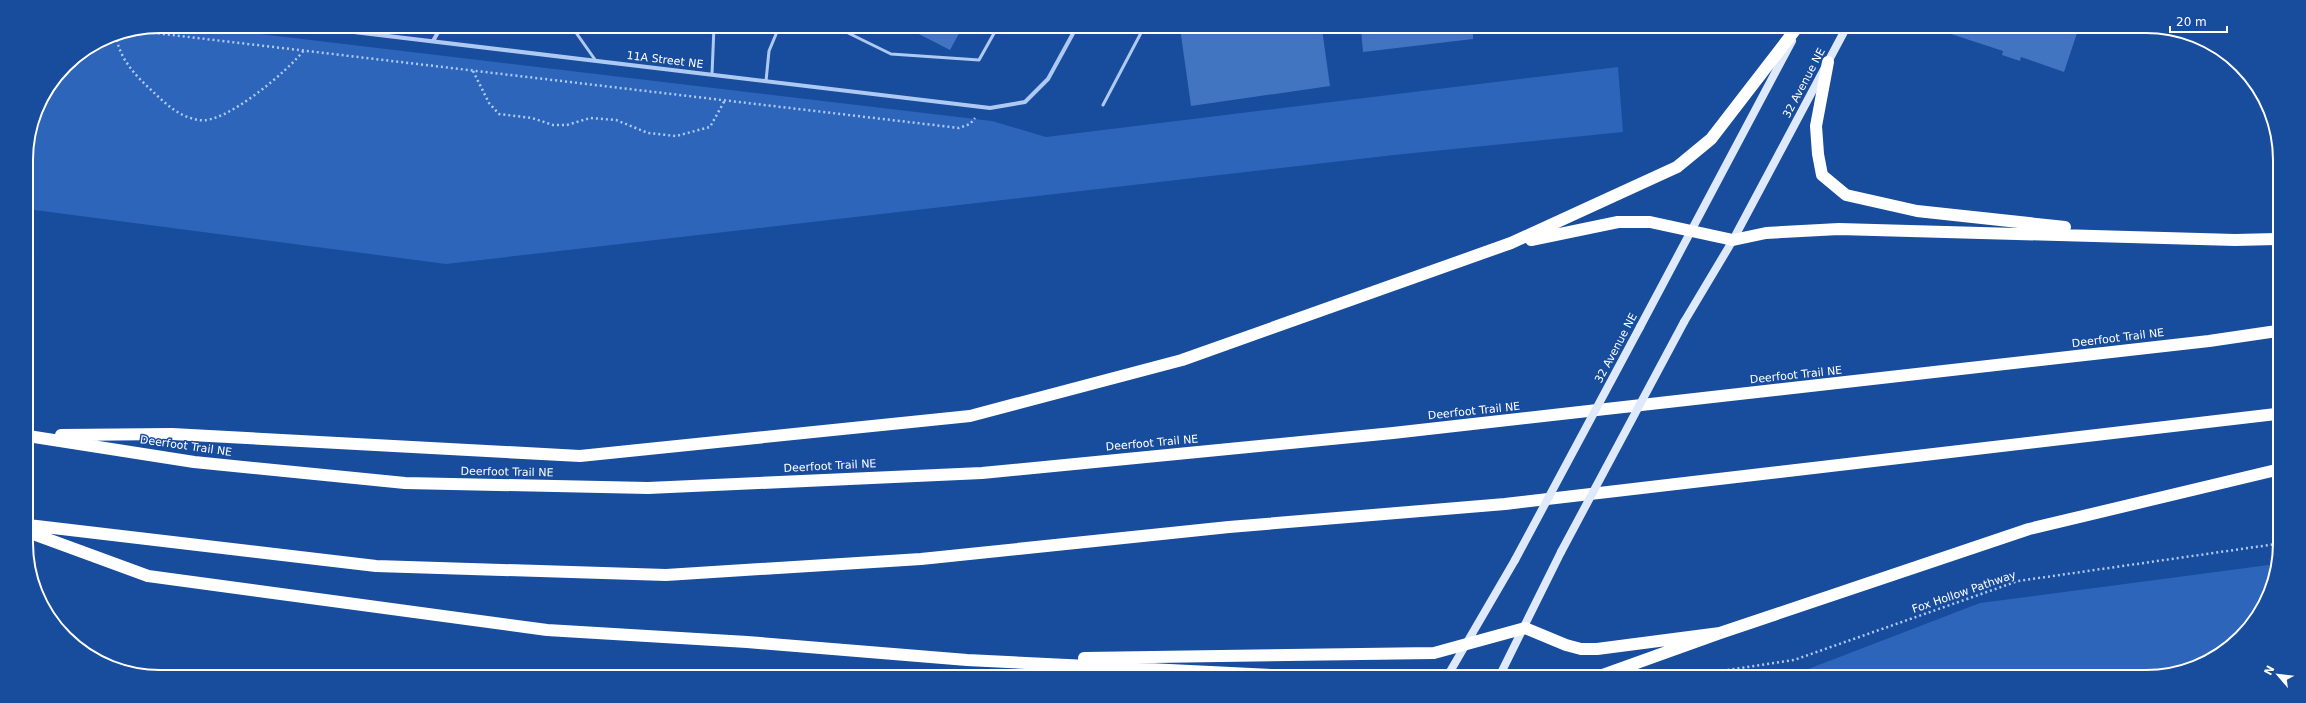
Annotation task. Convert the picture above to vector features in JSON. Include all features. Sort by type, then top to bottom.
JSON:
[{"type":"highway","points":[[33,436],[172,434],[580,456],[970,416],[1182,360],[1511,243],[1677,167],[1711,139],[1795,33]]},
{"type":"highway","points":[[1828,62],[1816,126],[1818,154],[1822,175],[1846,195],[1917,211],[2144,236]]},
{"type":"highway","points":[[1511,243],[1618,222],[1650,222],[1690,232],[1733,240],[1766,233],[1839,230],[2144,236],[2235,240],[2273,239]]},
{"type":"highway","name":"Deerfoot Trail NE","points":[[33,437],[194,462],[405,483],[648,488],[982,473],[1393,433],[1639,406],[2273,331]]},
{"type":"highway","points":[[33,527],[376,566],[666,576],[921,559],[1229,527],[1505,504],[2273,414]]},
{"type":"highway","points":[[1617,670],[1720,633],[2029,529],[2273,471]]},
{"type":"highway","points":[[33,534],[156,577],[547,630],[747,642],[967,660],[1170,670]]},
{"type":"highway","points":[[967,660],[1434,653],[1463,647],[1525,628],[1581,649],[1597,649],[1720,633]]},
{"type":"main road","name":"32 Avenue NE","points":[[1451,670],[1515,560],[1795,33]]},
{"type":"main road","name":"32 Avenue NE","points":[[1503,670],[1525,628],[1561,552],[1639,406],[1684,322],[1733,240],[1843,33]]},
{"type":"street","name":"11A Street NE","points":[[364,33],[990,108],[1025,102],[1048,79],[1073,33]]},
{"type":"street","points":[[433,41],[438,33]]},
{"type":"lane","points":[[576,33],[596,60]]},
{"type":"lane","points":[[712,74],[714,33]]},
{"type":"lane","points":[[766,81],[769,51],[777,33]]},
{"type":"lane","points":[[848,33],[891,54],[979,60],[994,33]]},
{"type":"lane","points":[[1103,105],[1141,33]]},
{"type":"path","points":[[163,33],[959,128],[970,124],[976,116],[976,106]]},
{"type":"path","points":[[117,41],[126,63],[144,83],[172,110],[200,121],[224,115],[247,100],[296,61],[304,50]]},
{"type":"path","points":[[473,70],[489,103],[499,114],[532,118],[553,125],[567,125],[590,118],[616,120],[648,134],[676,136],[710,127],[725,100]]},
{"type":"path","name":"Fox Hollow Pathway","points":[[1728,670],[1794,660],[2018,581],[2273,544]]},
{"type":"shaded area","points":[[152,33],[252,33],[992,121],[1046,137],[1618,67],[1623,132],[1394,155],[446,264],[33,210],[33,152],[37,127],[54,90],[70,70],[83,59],[104,46],[127,37]]},
{"type":"shaded area","points":[[2271,565],[2269,576],[2256,606],[2241,627],[2216,649],[2202,657],[2179,666],[2154,670],[1806,670],[1980,603]]},
{"type":"building","points":[[917,33],[959,33],[950,50]]},
{"type":"building","points":[[1181,33],[1323,33],[1330,86],[1191,106]]},
{"type":"building","points":[[1361,33],[1473,33],[1473,39],[1363,52]]},
{"type":"building","points":[[1948,33],[2077,33],[2064,72],[2021,57],[2020,61],[2002,55],[2003,51]]}]
